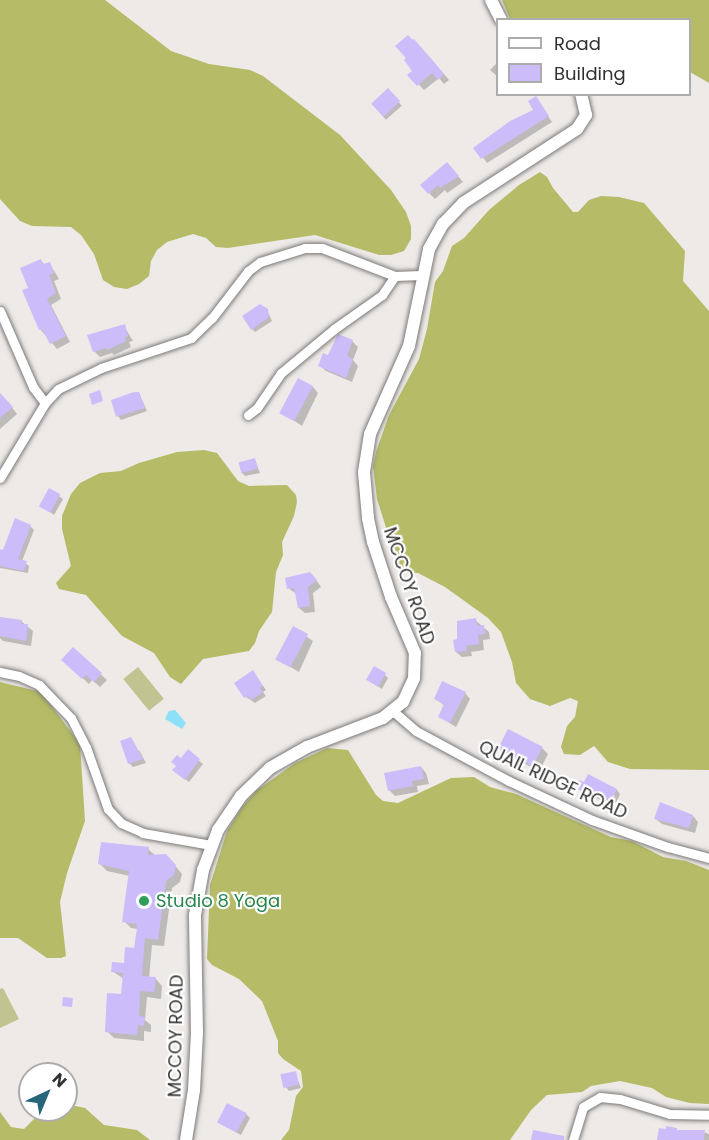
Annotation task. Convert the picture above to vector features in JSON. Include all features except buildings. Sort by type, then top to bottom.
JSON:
[{"type":"street","points":[[491,0],[500,18]]},
{"type":"street","name":"MCCOY ROAD","points":[[186,1140],[196,1051],[195,915],[202,870],[211,845],[240,796],[270,768],[307,747],[372,723],[393,711],[403,702],[414,678],[415,653],[391,597],[373,542],[368,518],[364,472],[370,434],[403,366],[422,275],[436,236],[463,203],[577,129],[586,115],[581,96]]},
{"type":"street","points":[[0,478],[3,467],[45,403],[58,389],[81,376],[191,338],[206,326],[248,272],[274,257],[305,248],[322,248],[395,276],[422,275]]},
{"type":"street","points":[[249,416],[281,372],[334,329],[382,295],[395,276]]},
{"type":"street","points":[[0,311],[28,376],[45,403]]},
{"type":"street","points":[[0,672],[19,676],[39,685],[71,718],[87,747],[108,809],[121,823],[142,832],[211,845]]},
{"type":"street","name":"QUAIL RIDGE ROAD","points":[[393,711],[407,725],[429,739],[509,782],[592,820],[668,847],[709,858]]},
{"type":"street","points":[[573,1140],[583,1107],[600,1097],[620,1099],[670,1114],[709,1115]]},
{"type":"green space","points":[[0,0],[105,0],[171,51],[209,64],[250,70],[263,76],[340,135],[391,190],[406,212],[411,226],[411,239],[404,251],[391,255],[379,255],[315,235],[228,248],[216,247],[206,238],[193,234],[167,242],[157,250],[151,261],[149,276],[139,284],[127,289],[114,287],[103,280],[94,254],[81,235],[71,227],[32,226],[20,221],[0,199]]},
{"type":"green space","points":[[502,0],[709,0],[709,83],[691,73],[691,18],[510,18]]},
{"type":"green space","points":[[540,172],[547,177],[573,212],[578,212],[589,200],[601,196],[619,197],[644,203],[685,251],[683,281],[709,311],[709,770],[630,769],[608,762],[594,746],[580,755],[564,754],[561,747],[567,726],[575,717],[578,701],[570,698],[550,706],[530,699],[516,683],[512,662],[501,632],[488,618],[445,587],[418,573],[405,573],[397,568],[397,553],[389,537],[377,499],[373,466],[376,452],[389,415],[419,359],[435,282],[443,271],[452,246],[464,238],[489,210],[519,185]]},
{"type":"green space","points":[[204,450],[217,453],[238,481],[249,486],[287,485],[296,495],[297,502],[294,516],[282,542],[283,555],[276,572],[272,612],[259,631],[255,643],[249,651],[203,659],[181,684],[170,677],[154,653],[122,636],[86,595],[59,589],[56,583],[71,566],[62,529],[62,516],[71,494],[80,483],[100,473],[121,471],[177,452]]},
{"type":"green space","points":[[138,667],[164,699],[149,711],[123,679]]},
{"type":"green space","points":[[0,682],[41,692],[80,744],[85,821],[67,873],[60,902],[66,956],[61,958],[47,958],[18,938],[0,938]]},
{"type":"green space","points":[[327,748],[348,750],[376,795],[383,801],[398,803],[451,778],[474,777],[490,787],[516,794],[611,837],[632,841],[663,857],[686,861],[709,870],[709,1104],[690,1103],[666,1097],[652,1088],[620,1081],[591,1086],[582,1092],[547,1095],[531,1110],[510,1140],[281,1140],[289,1130],[296,1096],[303,1087],[301,1071],[278,1053],[278,1041],[262,1001],[239,979],[212,965],[207,959],[210,885],[227,831],[242,807],[256,791],[295,763]]},
{"type":"green space","points":[[3,988],[19,1019],[0,1028],[0,989]]},
{"type":"green space","points":[[78,1107],[85,1108],[104,1125],[137,1130],[150,1140],[0,1140],[0,1112],[11,1127],[24,1129],[31,1122],[78,1122]]},
{"type":"water","points":[[175,710],[186,723],[182,729],[165,719],[169,711]]},
{"type":"place","name":"Studio 8 Yoga","points":[[144,901]]}]
